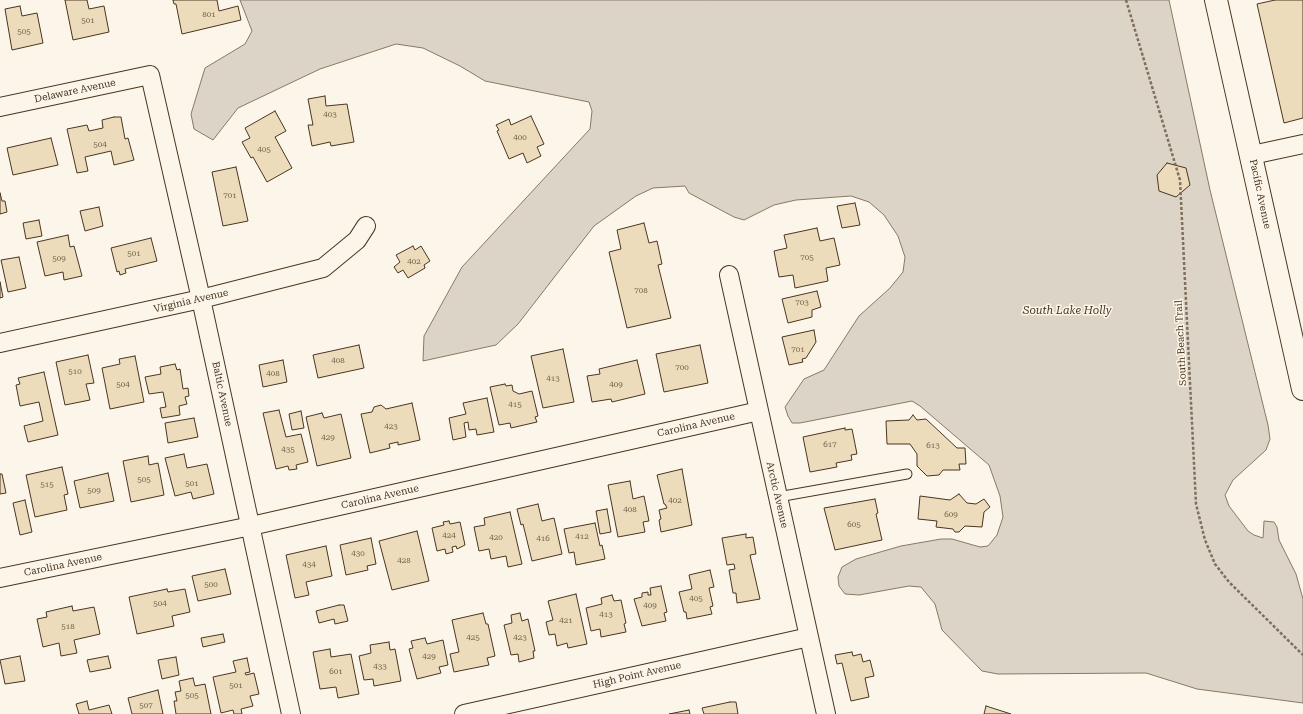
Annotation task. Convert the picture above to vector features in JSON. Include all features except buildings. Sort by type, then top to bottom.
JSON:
[{"type":"highway","name":"Pacific Avenue","points":[[1216,0],[1252,155],[1303,389]]},
{"type":"street","name":"Delaware Avenue","points":[[0,107],[150,75]]},
{"type":"street","name":"Baltic Avenue","points":[[150,75],[201,299],[291,714]]},
{"type":"street","points":[[1252,155],[1303,144]]},
{"type":"street","name":"Virginia Avenue","points":[[0,343],[201,299],[323,268],[357,240],[366,226]]},
{"type":"street","name":"Arctic Avenue","points":[[729,275],[826,714]]},
{"type":"street","name":"Carolina Avenue","points":[[0,578],[251,526],[759,411]]},
{"type":"street","name":"High Point Avenue","points":[[464,714],[809,637]]},
{"type":"lane","points":[[778,497],[907,474]]},
{"type":"path","name":"South Beach Trail","points":[[1126,0],[1180,180],[1196,504],[1205,540],[1215,564],[1228,582],[1303,655]]},
{"type":"water","name":"South Lake Holly","points":[[240,0],[1169,0],[1210,190],[1268,425],[1270,439],[1266,450],[1233,480],[1225,495],[1229,506],[1248,531],[1254,535],[1263,538],[1264,521],[1274,522],[1277,527],[1279,540],[1296,574],[1303,599],[1303,703],[1197,689],[1146,673],[998,674],[982,671],[942,630],[935,604],[921,587],[909,586],[859,595],[845,594],[839,586],[838,577],[842,567],[856,559],[901,546],[941,539],[952,539],[980,547],[988,546],[997,535],[1003,517],[1000,496],[989,465],[920,406],[912,401],[800,423],[792,423],[788,416],[785,407],[804,379],[824,370],[859,316],[890,288],[903,272],[905,257],[898,236],[884,215],[869,202],[851,196],[796,200],[774,205],[744,220],[734,217],[689,193],[685,186],[653,188],[636,196],[594,226],[518,324],[496,345],[423,361],[424,336],[462,267],[590,129],[592,111],[589,102],[485,81],[460,66],[423,48],[396,44],[320,69],[238,108],[213,140],[194,129],[191,114],[205,68],[245,44],[252,31]]}]
